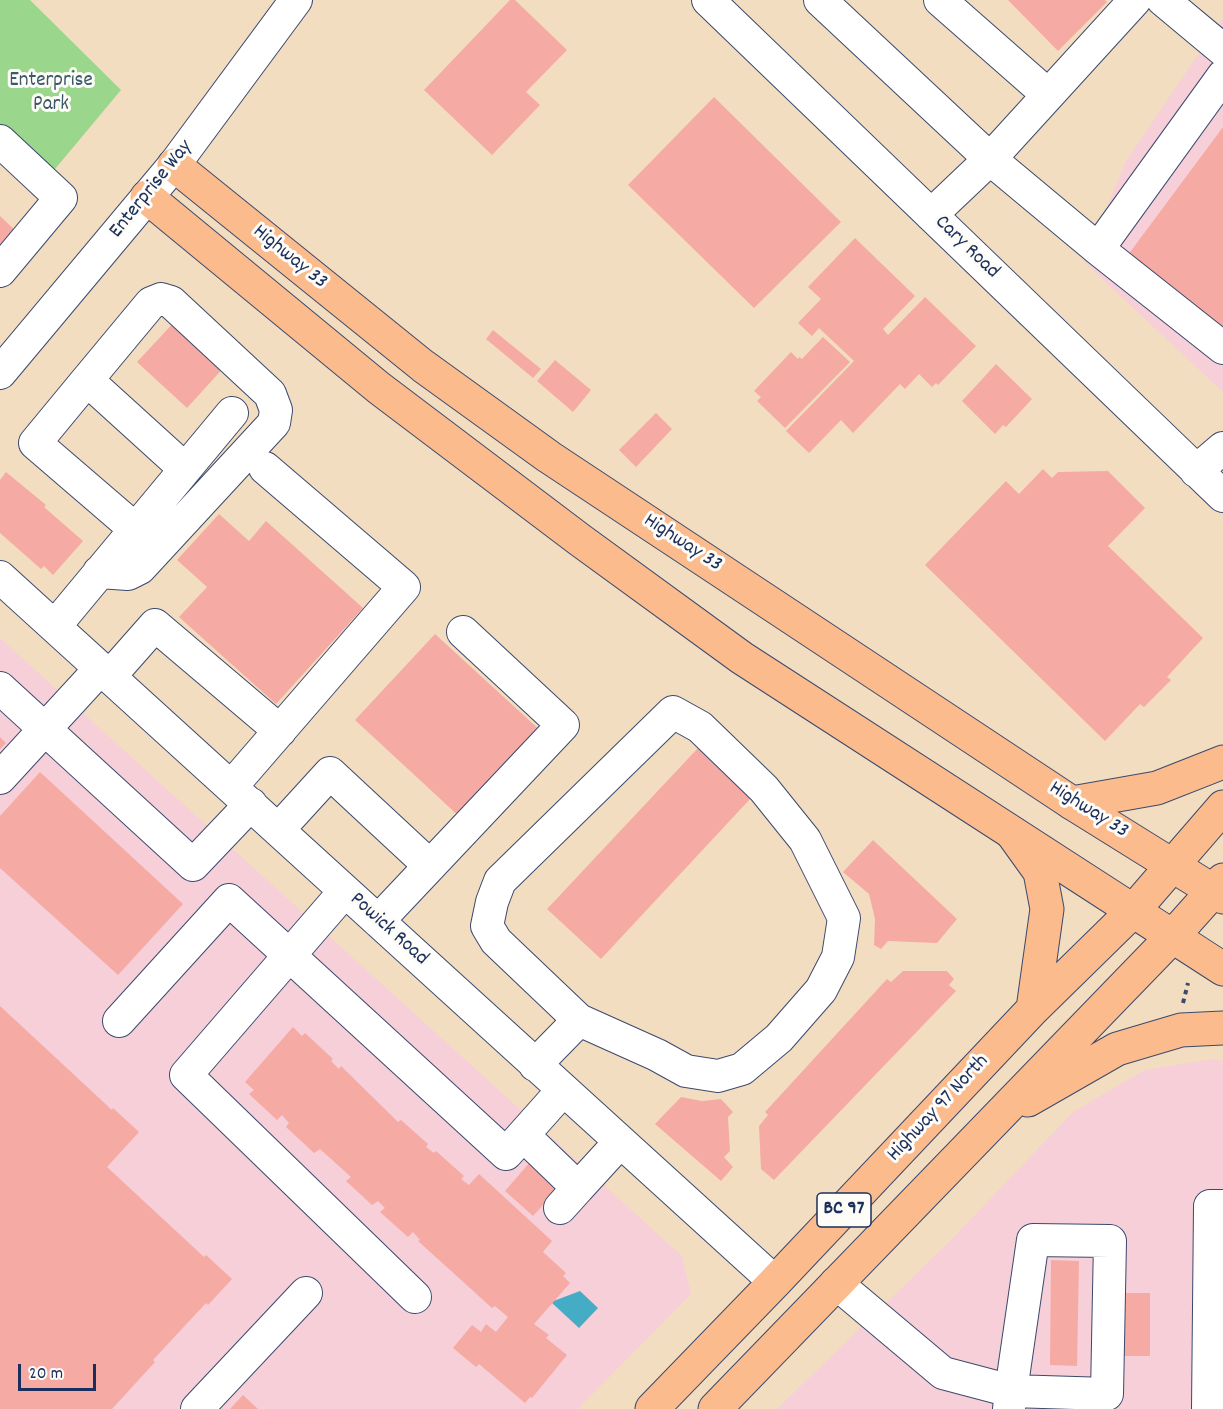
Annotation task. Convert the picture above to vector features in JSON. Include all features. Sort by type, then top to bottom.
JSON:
[{"type":"main road","name":"Highway 33","points":[[174,165],[423,366],[549,457],[1072,803],[1173,864],[1220,889]]},
{"type":"main road","name":"Highway 33","points":[[147,197],[379,388],[580,540],[742,658],[1223,969]]},
{"type":"main road","points":[[1072,803],[1157,788],[1223,762]]},
{"type":"main road","name":"Highway 97 North","points":[[652,1409],[1033,1009],[1133,911],[1223,807]]},
{"type":"main road","points":[[1012,833],[1040,872],[1047,909],[1033,1009]]},
{"type":"main road","name":"BC 97","points":[[715,1409],[1220,889]]},
{"type":"main road","points":[[996,1118],[1117,1049],[1181,1030],[1223,1028]]},
{"type":"main road","points":[[765,1356],[775,1282]]},
{"type":"street","name":"Enterprise Way","points":[[0,373],[174,165],[296,0]]},
{"type":"street","name":"Cary Road","points":[[708,0],[1223,496]]},
{"type":"street","points":[[820,0],[990,159],[1098,249],[1223,348]]},
{"type":"street","points":[[940,0],[1047,94]]},
{"type":"street","points":[[932,215],[990,159],[1135,0]]},
{"type":"street","points":[[1163,0],[1223,50]]},
{"type":"street","points":[[1098,249],[1223,76]]},
{"type":"street","points":[[0,141],[61,198],[0,271]]},
{"type":"street","points":[[99,572],[128,574],[140,568],[274,423],[276,410],[270,394],[171,302],[161,299],[151,303],[35,443],[135,529]]},
{"type":"street","points":[[87,380],[185,469]]},
{"type":"street","points":[[55,626],[232,413]]},
{"type":"street","points":[[1196,471],[1223,448]]},
{"type":"street","points":[[0,688],[193,865],[241,796],[280,731],[405,587],[265,468]]},
{"type":"street","name":"Powick Road","points":[[0,577],[775,1282]]},
{"type":"street","points":[[0,778],[45,729],[155,625],[280,731]]},
{"type":"street","points":[[378,921],[563,725],[463,632]]},
{"type":"street","points":[[673,712],[700,726],[764,789],[805,840],[844,918],[838,957],[821,990],[779,1038],[742,1070],[718,1076],[686,1071],[657,1055],[579,1020],[496,941],[487,926],[492,902],[500,881],[673,712]]},
{"type":"street","points":[[278,830],[330,773],[430,866]]},
{"type":"street","points":[[345,891],[186,1075],[415,1297]]},
{"type":"street","points":[[119,1021],[229,900],[506,1154],[563,1090]]},
{"type":"street","points":[[535,1065],[579,1020]]},
{"type":"street","points":[[523,1135],[569,1198],[620,1142]]},
{"type":"street","points":[[1208,1409],[1210,1206],[1223,1206]]},
{"type":"street","points":[[836,1283],[943,1373],[1010,1400],[1107,1394],[1110,1241],[1033,1240],[1010,1400]]},
{"type":"street","points":[[197,1409],[306,1293]]},
{"type":"shaded area","points":[[1223,18],[1223,392],[1084,262],[1126,161]]},
{"type":"shaded area","points":[[0,638],[682,1256],[691,1294],[578,1409],[0,1409]]},
{"type":"shaded area","points":[[1214,1059],[1223,1061],[1223,1409],[777,1409],[951,1240],[1073,1112],[1145,1070]]},
{"type":"green space","name":"Enterprise Park","points":[[0,0],[30,0],[121,90],[45,181],[0,136]]},
{"type":"water","points":[[580,1291],[598,1308],[579,1328],[551,1302]]},
{"type":"building","points":[[510,0],[515,0],[567,50],[526,92],[540,105],[492,155],[424,90]]},
{"type":"building","points":[[1008,0],[1105,0],[1107,2],[1058,51]]},
{"type":"building","points":[[714,97],[841,222],[754,308],[628,185]]},
{"type":"building","points":[[1223,127],[1223,331],[1125,259]]},
{"type":"building","points":[[0,216],[17,232],[0,250]]},
{"type":"building","points":[[855,238],[915,296],[883,329],[888,335],[925,297],[976,346],[938,385],[936,383],[932,387],[919,374],[905,389],[900,384],[853,433],[841,420],[809,453],[786,431],[854,361],[819,328],[812,336],[798,323],[821,299],[808,287]]},
{"type":"building","points":[[177,319],[227,364],[187,408],[137,362]]},
{"type":"building","points":[[493,330],[541,369],[533,378],[486,339]]},
{"type":"building","points":[[823,337],[850,362],[785,428],[757,401],[761,397],[754,391],[791,352],[798,359],[799,357],[802,359]]},
{"type":"building","points":[[555,360],[591,390],[573,412],[537,381]]},
{"type":"building","points":[[996,364],[1032,399],[1006,427],[1003,425],[995,434],[962,401]]},
{"type":"building","points":[[656,413],[672,429],[636,467],[619,450]]},
{"type":"building","points":[[1043,469],[1052,478],[1058,472],[1108,471],[1145,508],[1108,546],[1203,638],[1167,677],[1171,680],[1144,707],[1140,704],[1105,741],[925,565],[1006,481],[1019,494]]},
{"type":"building","points":[[6,472],[46,505],[44,507],[83,541],[53,575],[44,566],[41,569],[0,533],[0,480]]},
{"type":"building","points":[[219,514],[249,541],[266,521],[363,608],[276,704],[179,617],[207,587],[177,560]]},
{"type":"building","points":[[435,634],[543,733],[463,820],[355,720]]},
{"type":"building","points":[[0,737],[6,743],[0,749]]},
{"type":"building","points":[[698,748],[751,798],[601,959],[547,909]]},
{"type":"building","points":[[40,772],[183,904],[118,975],[0,868],[0,816]]},
{"type":"building","points":[[873,840],[957,919],[937,943],[888,941],[881,949],[874,945],[875,919],[869,894],[843,872]]},
{"type":"building","points":[[903,971],[947,971],[954,979],[949,985],[956,991],[774,1180],[761,1169],[759,1126],[768,1115],[765,1112],[887,979],[891,982]]},
{"type":"building","points":[[0,1006],[112,1110],[113,1108],[139,1132],[107,1167],[204,1257],[206,1255],[232,1279],[208,1305],[206,1303],[153,1360],[155,1362],[112,1409],[0,1409]]},
{"type":"building","points":[[293,1027],[302,1036],[305,1033],[333,1059],[331,1061],[339,1069],[341,1066],[398,1122],[401,1120],[428,1144],[426,1147],[434,1153],[436,1151],[464,1176],[461,1179],[469,1185],[479,1174],[552,1241],[543,1252],[566,1273],[563,1276],[570,1283],[534,1324],[549,1335],[546,1338],[567,1355],[532,1398],[530,1397],[525,1403],[479,1364],[476,1367],[453,1348],[472,1325],[481,1332],[486,1324],[496,1332],[508,1317],[495,1306],[492,1308],[418,1241],[420,1240],[413,1232],[408,1237],[380,1212],[385,1208],[378,1201],[372,1205],[346,1181],[351,1177],[320,1149],[314,1153],[286,1127],[289,1123],[282,1115],[277,1120],[249,1094],[254,1090],[245,1082]]},
{"type":"building","points":[[681,1097],[702,1101],[721,1099],[733,1112],[728,1117],[730,1151],[724,1157],[733,1167],[721,1181],[655,1124]]},
{"type":"building","points":[[531,1161],[560,1186],[533,1216],[505,1191]]},
{"type":"building","points":[[1051,1260],[1079,1261],[1077,1366],[1050,1365]]},
{"type":"building","points":[[1119,1293],[1150,1293],[1150,1356],[1119,1356]]},
{"type":"building","points":[[243,1395],[258,1409],[230,1409]]}]
